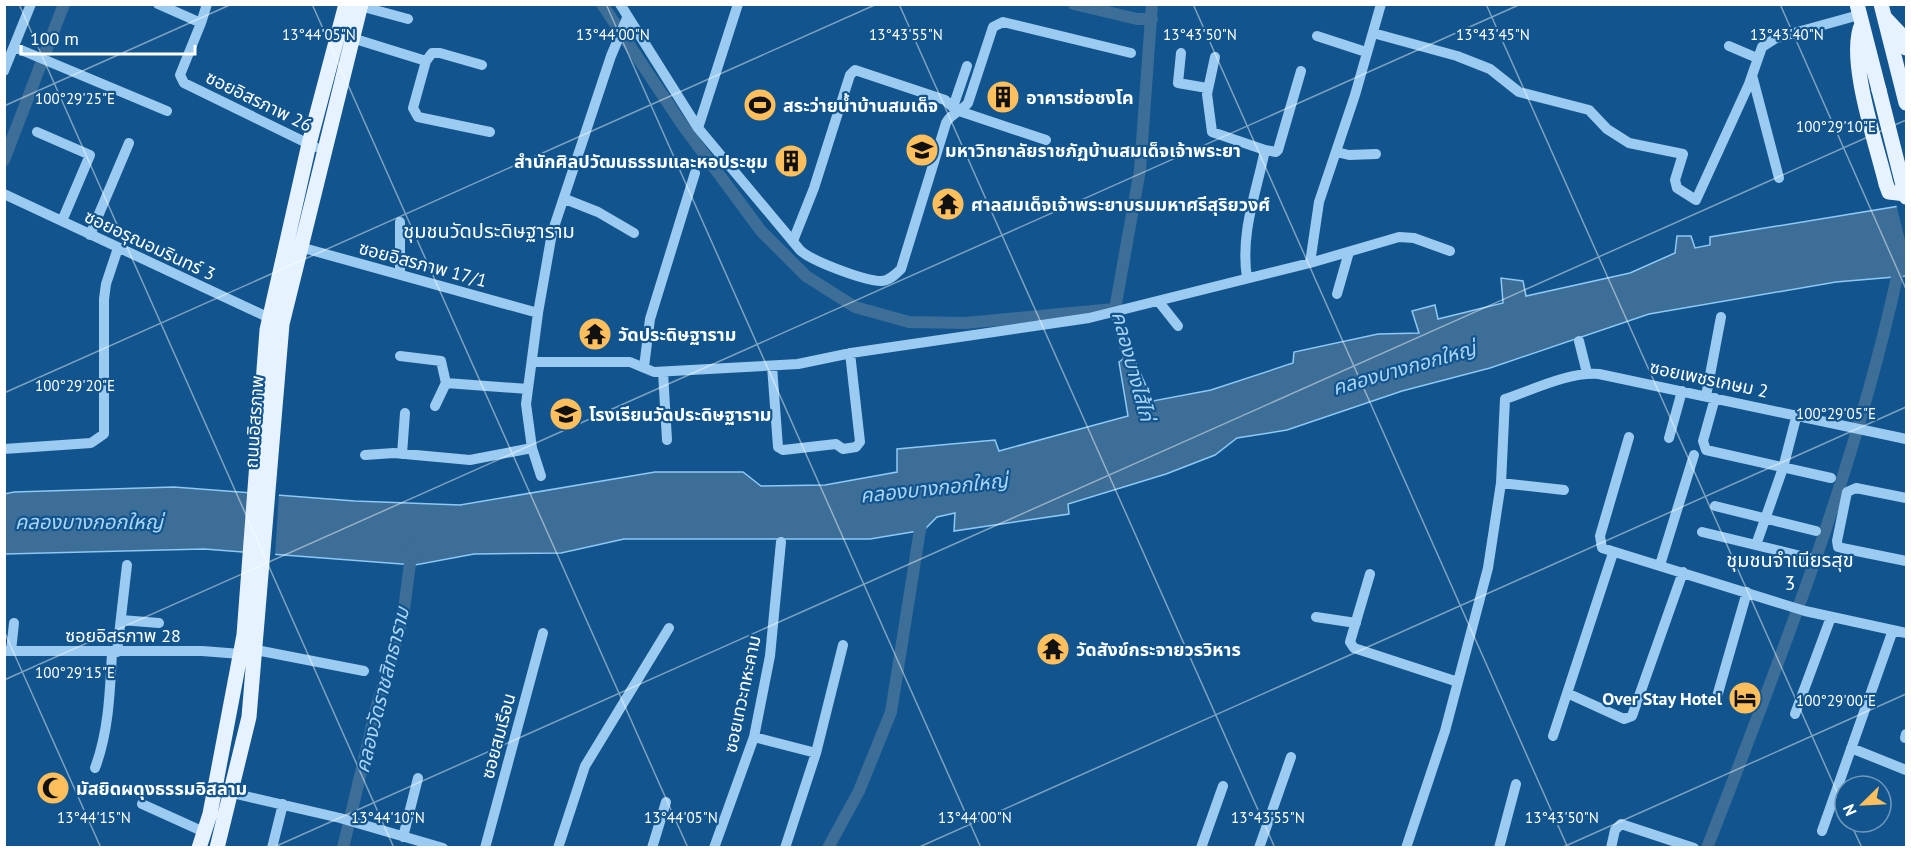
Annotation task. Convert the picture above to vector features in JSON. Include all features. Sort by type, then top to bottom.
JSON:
[{"type":"main road","name":"ถนนอิสรภาพ","points":[[217,848],[249,717],[266,419],[276,321],[300,247],[317,147],[352,38],[356,5]]},
{"type":"main road","points":[[276,321],[317,147],[356,5]]},
{"type":"main road","points":[[1883,11],[1905,39]]},
{"type":"main road","points":[[1883,11],[1906,103]]},
{"type":"main road","points":[[1859,15],[1879,90],[1906,195],[1889,192],[1886,184],[1859,76],[1857,33],[1859,15]]},
{"type":"main road","points":[[199,848],[215,787],[241,654],[252,642]]},
{"type":"main road","points":[[215,787],[232,793]]},
{"type":"street","points":[[4,71],[31,4]]},
{"type":"street","points":[[158,4],[201,23],[207,4]]},
{"type":"street","points":[[541,476],[532,448],[526,404],[537,313],[552,232],[622,28],[620,4]]},
{"type":"street","points":[[698,128],[738,4]]},
{"type":"street","points":[[1310,263],[1319,202],[1381,4]]},
{"type":"street","points":[[356,5],[408,19]]},
{"type":"street","points":[[1373,33],[1457,56],[1490,69],[1519,92],[1580,106],[1589,110],[1607,129],[1629,143],[1683,154],[1675,180],[1677,188],[1683,195],[1696,200],[1752,75],[1762,47],[1776,38],[1859,15]]},
{"type":"street","points":[[622,28],[698,128],[805,255],[836,268],[881,281],[895,276],[901,269],[946,123],[957,109],[968,103],[990,33],[997,24],[1003,22],[1131,53]]},
{"type":"street","name":"ซอยอิสรภาพ 26","points":[[201,23],[180,79],[317,147]]},
{"type":"street","points":[[1317,36],[1366,52]]},
{"type":"street","points":[[352,38],[426,61]]},
{"type":"street","points":[[1729,46],[1757,58]]},
{"type":"street","points":[[14,47],[167,111]]},
{"type":"street","points":[[482,65],[440,52],[432,53],[426,61],[413,108],[418,117],[490,132]]},
{"type":"street","points":[[1181,53],[1178,83],[1207,88]]},
{"type":"street","points":[[1215,57],[1207,88],[1213,133],[1275,152],[1278,150],[1301,71]]},
{"type":"street","points":[[957,109],[967,66]]},
{"type":"street","points":[[793,241],[814,188],[851,72],[855,70],[945,100],[957,109],[1046,140]]},
{"type":"street","points":[[1752,75],[1779,178]]},
{"type":"street","points":[[37,132],[90,156],[62,221]]},
{"type":"street","points":[[90,235],[129,142]]},
{"type":"street","points":[[1247,279],[1244,235],[1265,150]]},
{"type":"street","points":[[1336,152],[1349,155],[1376,154]]},
{"type":"street","points":[[644,367],[650,319],[695,173]]},
{"type":"street","name":"ซอยอรุณอมรินทร์ 3","points":[[4,194],[276,321]]},
{"type":"street","points":[[565,199],[598,212],[634,233]]},
{"type":"street","points":[[400,222],[400,273]]},
{"type":"street","points":[[532,362],[630,362],[654,372],[798,364],[850,353],[1029,329],[1108,314],[1310,263],[1399,237],[1414,238],[1450,251]]},
{"type":"street","name":"ซอยอิสรภาพ 17/1","points":[[300,247],[537,313]]},
{"type":"street","points":[[4,449],[91,443],[104,434],[104,299],[106,284],[118,248]]},
{"type":"street","points":[[1338,294],[1348,252]]},
{"type":"street","points":[[1159,302],[1178,326]]},
{"type":"street","points":[[1721,317],[1703,441],[1706,450],[1830,478]]},
{"type":"street","points":[[1579,341],[1587,373]]},
{"type":"street","points":[[772,366],[776,443],[780,449],[836,444],[841,449],[856,447],[860,445],[860,438],[850,353]]},
{"type":"street","points":[[400,356],[441,361],[446,382],[435,406]]},
{"type":"street","points":[[663,372],[667,440]]},
{"type":"street","name":"ซอยเพชรเกษม 2","points":[[1501,483],[1505,399],[1587,373],[1797,414],[1906,439]]},
{"type":"street","points":[[446,382],[528,389]]},
{"type":"street","points":[[1669,438],[1682,391]]},
{"type":"street","points":[[402,454],[405,413]]},
{"type":"street","points":[[1756,545],[1783,468],[1797,414]]},
{"type":"street","points":[[1629,437],[1600,536],[1602,548],[1801,609],[1906,633]]},
{"type":"street","points":[[366,455],[402,454],[470,460],[532,448]]},
{"type":"street","points":[[1660,565],[1694,455]]},
{"type":"street","points":[[1406,848],[1445,731],[1488,568],[1501,483],[1564,490]]},
{"type":"street","points":[[1906,498],[1856,488],[1847,492],[1838,547],[1906,561]]},
{"type":"street","points":[[1715,506],[1816,531]]},
{"type":"street","points":[[1702,532],[1809,558]]},
{"type":"street","name":"ซอยเทวะทหะคาม","points":[[714,848],[754,737],[770,656],[781,542]]},
{"type":"street","points":[[1553,736],[1613,553]]},
{"type":"street","points":[[94,768],[99,756],[109,697],[127,566]]},
{"type":"street","points":[[1567,693],[1624,719],[1632,716],[1683,572]]},
{"type":"street","points":[[1370,574],[1350,642],[1354,648],[1458,682]]},
{"type":"street","points":[[1718,693],[1747,592]]},
{"type":"street","points":[[1316,617],[1356,623]]},
{"type":"street","points":[[1795,714],[1831,617]]},
{"type":"street","points":[[121,620],[159,624]]},
{"type":"street","points":[[8,651],[14,623]]},
{"type":"street","points":[[558,848],[585,766],[669,628]]},
{"type":"street","points":[[1822,831],[1893,630]]},
{"type":"street","name":"ซอยสมเรือน","points":[[485,848],[543,633]]},
{"type":"street","points":[[252,642],[364,671]]},
{"type":"street","points":[[785,848],[816,753],[843,645]]},
{"type":"street","name":"ซอยอิสรภาพ 28","points":[[8,651],[241,654]]},
{"type":"street","points":[[754,737],[816,753]]},
{"type":"street","points":[[1851,748],[1906,770]]},
{"type":"street","points":[[1259,848],[1291,757]]},
{"type":"street","points":[[403,837],[418,778]]},
{"type":"street","points":[[1499,848],[1516,784]]},
{"type":"street","points":[[1201,848],[1223,786]]},
{"type":"street","points":[[232,793],[340,818],[443,848]]},
{"type":"street","points":[[652,848],[666,802]]},
{"type":"street","points":[[142,804],[204,832]]},
{"type":"street","points":[[272,848],[283,804]]},
{"type":"street","points":[[1611,848],[1615,830],[1621,824],[1655,833],[1694,848]]},
{"type":"water","name":"คลองบางกอกใหญ่","points":[[1906,205],[1906,276],[1836,282],[1649,314],[1490,368],[1402,391],[1287,430],[1237,438],[1215,455],[1166,474],[1068,504],[1069,514],[954,531],[955,513],[937,517],[924,530],[870,539],[624,539],[561,553],[474,554],[415,565],[204,549],[5,554],[4,494],[14,492],[174,487],[355,501],[460,505],[655,472],[743,472],[761,486],[825,485],[897,472],[897,449],[995,440],[999,451],[1128,416],[1119,362],[1131,353],[1153,401],[1211,390],[1293,363],[1294,352],[1378,334],[1419,333],[1412,311],[1435,305],[1438,319],[1503,303],[1501,278],[1523,281],[1526,296],[1630,273],[1675,253],[1677,236],[1691,236],[1695,248],[1710,245],[1710,237]]},
{"type":"pier","points":[[1906,202],[1906,244],[1896,204]]},
{"type":"pier","points":[[250,490],[279,493],[275,556],[245,554]]},
{"type":"waterway","points":[[4,160],[64,4]]},
{"type":"waterway","points":[[602,4],[681,123],[761,231],[806,276],[855,307],[909,322],[965,323],[1114,309]]},
{"type":"waterway","points":[[1074,4],[1137,19],[1152,19]]},
{"type":"waterway","name":"คลองบางไส้ไก่","points":[[1132,371],[1115,309],[1140,170],[1152,4]]},
{"type":"waterway","points":[[1707,848],[1788,636],[1837,494],[1879,350],[1897,277],[1898,261]]},
{"type":"waterway","points":[[828,848],[859,791],[891,712],[922,517]]},
{"type":"waterway","name":"คลองวัดราชสิทธาราม","points":[[343,848],[376,709],[403,617],[412,548]]},
{"type":"place","name":"อาคารช่อชงโค","points":[[1003,97]]},
{"type":"place","name":"สระว่ายน้ำบ้านสมเด็จ","points":[[760,105]]},
{"type":"place","name":"มหาวิทยาลัยราชภัฏบ้านสมเด็จเจ้าพระยา","points":[[922,150]]},
{"type":"place","name":"สำนักศิลปวัฒนธรรมและหอประชุม","points":[[791,161]]},
{"type":"place","name":"ศาลสมเด็จเจ้าพระยาบรมมหาศรีสุริยวงศ์","points":[[948,204]]},
{"type":"place","name":"วัดประดิษฐาราม","points":[[595,334]]},
{"type":"place","name":"โรงเรียนวัดประดิษฐาราม","points":[[566,414]]},
{"type":"place","name":"วัดสังข์กระจายวรวิหาร","points":[[1053,649]]},
{"type":"place","name":"Over Stay Hotel","points":[[1745,698]]},
{"type":"place","name":"มัสยิดผดุงธรรมอิสลาม","points":[[53,788]]},
{"type":"district","name":"ชุมชนวัดประดิษฐาราม","points":[[489,231]]},
{"type":"district","name":"ชุมชนจำเนียรสุข 3","points":[[1790,572]]}]
